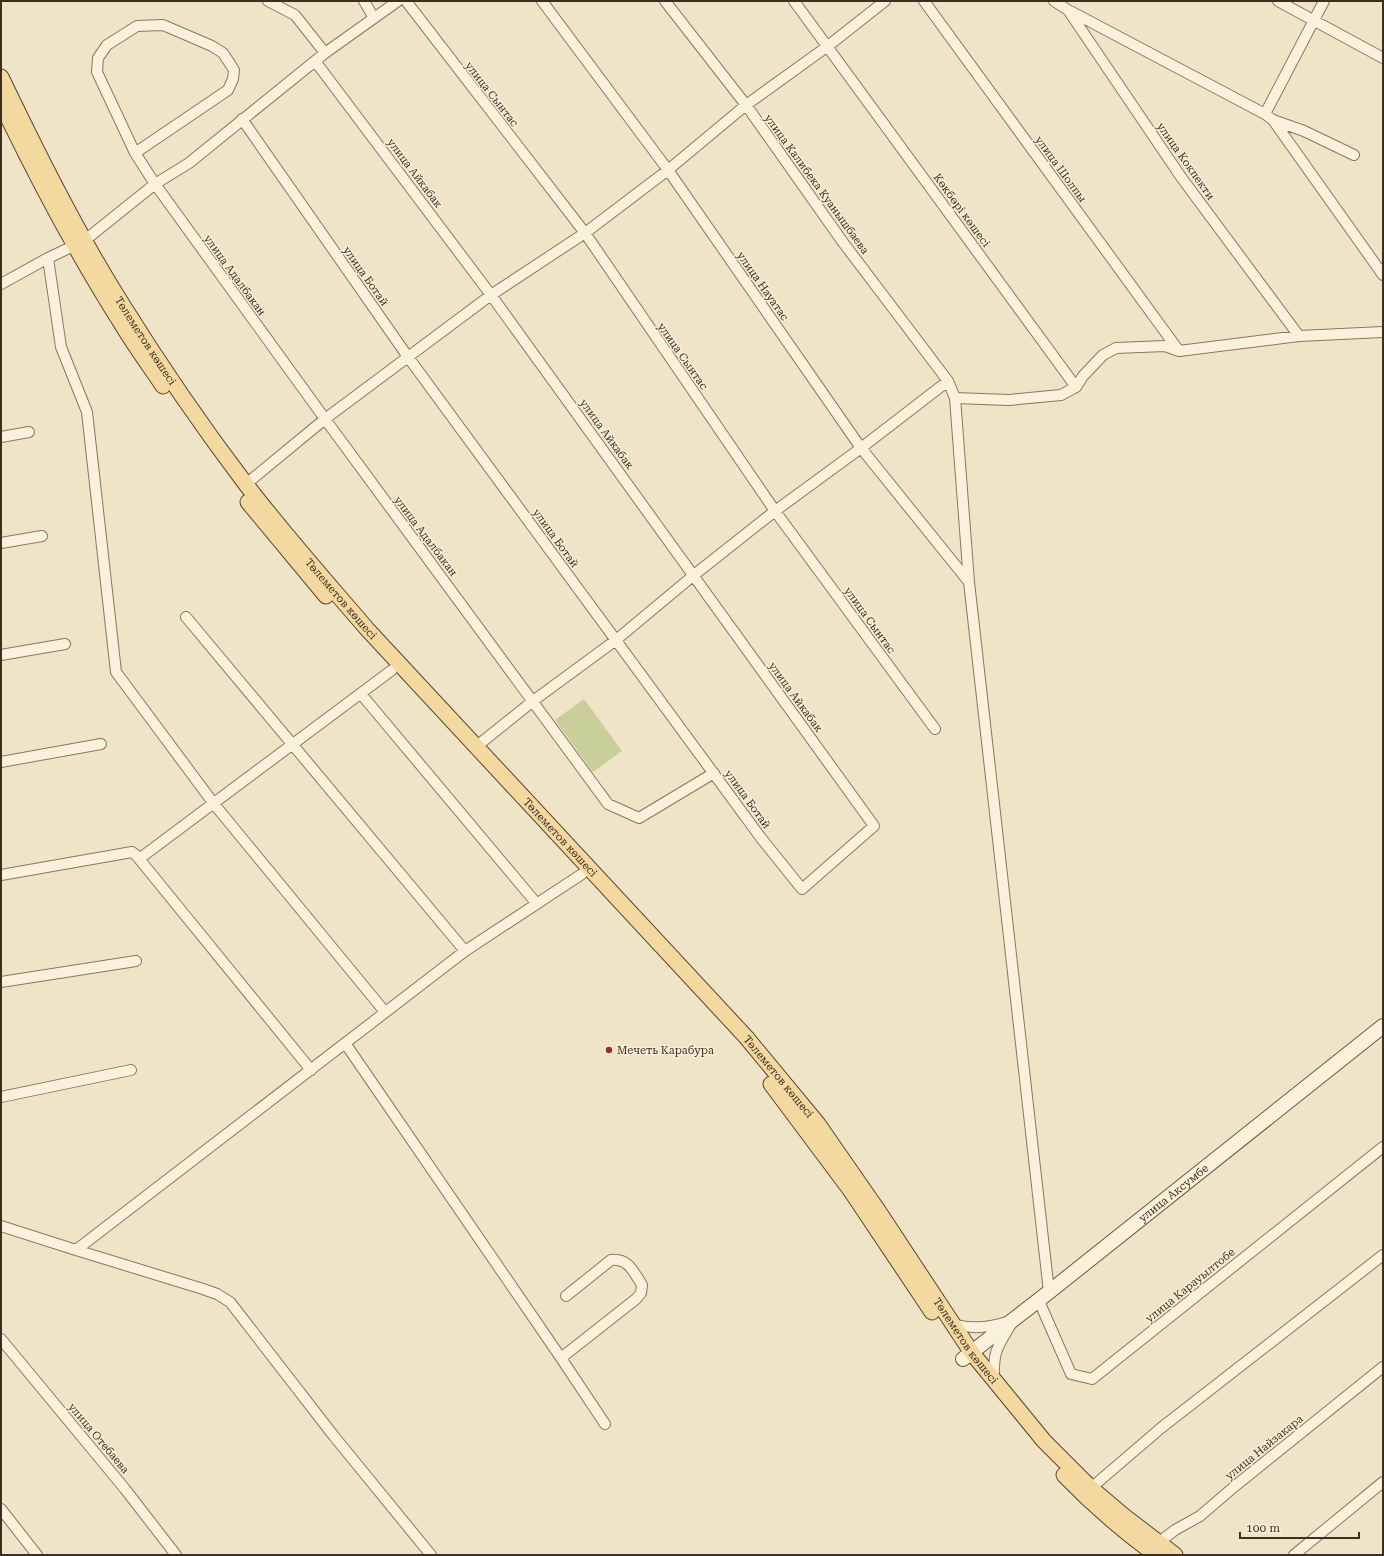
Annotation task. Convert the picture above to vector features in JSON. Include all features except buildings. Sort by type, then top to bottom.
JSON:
[{"type":"main road","name":"Төлеметов көшесі","points":[[1,77],[79,243],[121,324],[175,403],[232,482],[312,582],[392,670],[477,746],[746,1037],[818,1124],[877,1209],[952,1324],[967,1356],[994,1381],[1044,1441],[1091,1488],[1157,1549]]},
{"type":"main road","name":"Төлеметов көшесі","points":[[1,103],[29,162],[79,243],[183,398],[246,484],[427,700],[582,874],[739,1044],[782,1097],[851,1191],[1002,1407],[1037,1448],[1083,1494],[1116,1523],[1157,1549],[1175,1555]]},
{"type":"main road","name":"улица Аксумбе","points":[[967,1356],[1383,1026]]},
{"type":"street","points":[[268,1],[295,15],[325,53]]},
{"type":"street","points":[[364,1],[374,18]]},
{"type":"street","points":[[1,284],[79,243],[155,184],[189,162],[325,53],[398,1]]},
{"type":"street","name":"улица Сынтас","points":[[406,1],[584,233],[775,511],[935,729]]},
{"type":"street","name":"улица Науатас","points":[[542,1],[668,170],[861,448],[969,582]]},
{"type":"street","name":"улица Калибека Куанышбаева","points":[[666,1],[746,105],[842,241],[948,381],[955,398],[969,582],[1044,1296]]},
{"type":"street","name":"Көкбөрі көшесі","points":[[794,1],[1076,387]]},
{"type":"street","points":[[246,484],[325,420],[408,357],[492,295],[584,233],[668,170],[746,105],[828,46],[885,1]]},
{"type":"street","name":"улица Шолпы","points":[[924,1],[1179,351]]},
{"type":"street","name":"улица Кокпекти","points":[[1054,1],[1068,10],[1181,177],[1299,336]]},
{"type":"street","points":[[1278,1],[1383,58]]},
{"type":"street","points":[[1269,117],[1324,1]]},
{"type":"street","points":[[1068,10],[1269,117],[1354,155]]},
{"type":"street","name":"улица Адалбакан","points":[[135,153],[228,90],[233,79],[234,70],[223,53],[212,46],[163,25],[138,26],[107,45],[98,58],[97,72],[135,153],[155,184],[325,420],[533,700],[608,804],[638,818],[714,773]]},
{"type":"street","name":"улица Айкабак","points":[[315,61],[492,295],[874,826]]},
{"type":"street","points":[[1269,117],[1383,275]]},
{"type":"street","name":"улица Ботай","points":[[242,119],[408,357],[761,838],[802,888],[874,826]]},
{"type":"street","points":[[48,258],[61,348],[86,412],[116,672],[214,804],[385,1012]]},
{"type":"street","points":[[955,398],[1009,400],[1061,395],[1076,387],[1083,376],[1103,355],[1116,348],[1165,346],[1179,351],[1299,336],[1383,332]]},
{"type":"street","points":[[477,746],[533,700],[616,640],[694,574],[775,511],[861,448],[948,381]]},
{"type":"street","points":[[1,437],[29,432]]},
{"type":"street","points":[[1,544],[42,536]]},
{"type":"street","points":[[186,617],[294,744],[465,951]]},
{"type":"street","points":[[1,655],[65,644]]},
{"type":"street","points":[[139,859],[392,670]]},
{"type":"street","points":[[361,694],[537,904]]},
{"type":"street","points":[[1,762],[101,744]]},
{"type":"street","points":[[1,875],[132,852],[311,1070]]},
{"type":"street","points":[[76,1250],[465,951],[582,874]]},
{"type":"street","points":[[1,982],[136,961]]},
{"type":"street","points":[[345,1044],[605,1424]]},
{"type":"street","points":[[1,1097],[131,1070]]},
{"type":"street","name":"улица Карауылтобе","points":[[1044,1296],[1071,1374],[1092,1379],[1383,1147]]},
{"type":"street","points":[[1,1226],[203,1289],[230,1302],[333,1435],[431,1555]]},
{"type":"street","points":[[1091,1488],[1161,1428],[1383,1255]]},
{"type":"street","points":[[561,1358],[636,1299],[641,1293],[642,1286],[627,1263],[619,1259],[611,1260],[566,1296]]},
{"type":"street","points":[[952,1324],[966,1328],[982,1328],[1013,1321]]},
{"type":"street","points":[[994,1381],[993,1361],[997,1349],[1013,1321]]},
{"type":"street","name":"улица Отебаева","points":[[1,1339],[125,1489],[176,1555]]},
{"type":"street","name":"улица Найзакара","points":[[1157,1549],[1175,1530],[1200,1516],[1383,1367]]},
{"type":"street","points":[[1294,1555],[1383,1482]]},
{"type":"street","points":[[1,1509],[37,1555]]},
{"type":"green space","points":[[584,699],[622,751],[593,772],[555,720]]},
{"type":"place","name":"Мечеть Карабура","points":[[609,1050]]}]
